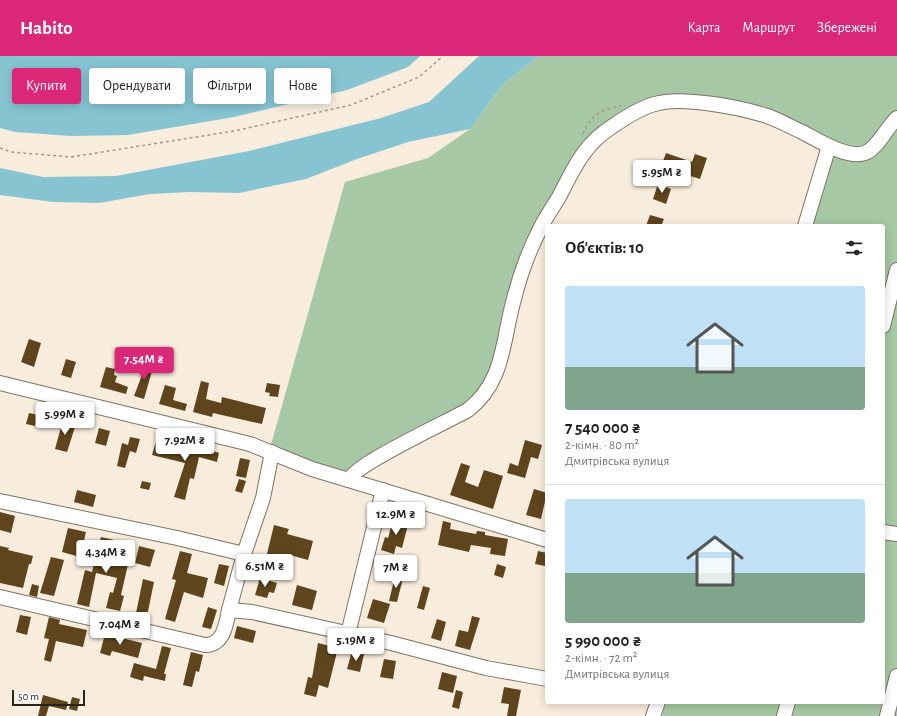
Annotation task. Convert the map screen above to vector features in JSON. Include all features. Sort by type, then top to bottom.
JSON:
[{"type":"street","points":[[349,480],[353,474],[386,453],[468,410],[479,401],[489,388],[495,378],[502,354],[508,322],[519,281],[536,237],[579,157],[607,130],[652,104],[666,101],[687,101],[765,115],[829,146],[851,153],[866,152],[873,149],[887,128],[897,118]]},
{"type":"street","points":[[806,224],[829,146]]},
{"type":"street","points":[[885,318],[897,270]]},
{"type":"street","points":[[0,383],[232,439],[272,452],[304,466],[545,539]]},
{"type":"street","points":[[0,597],[205,645],[213,644],[220,638],[229,610],[244,554],[263,498],[272,452]]},
{"type":"street","points":[[348,634],[383,490]]},
{"type":"street","points":[[0,501],[177,538],[244,554]]},
{"type":"street","points":[[885,532],[897,534]]},
{"type":"street","points":[[229,610],[257,612],[486,668],[545,679]]},
{"type":"street","points":[[887,716],[897,676]]},
{"type":"street","points":[[784,716],[787,704]]},
{"type":"path","points":[[0,148],[11,152],[71,157],[234,131],[351,105],[419,77],[443,56]]},
{"type":"green space","points":[[539,56],[897,56],[897,716],[662,716],[665,704],[885,704],[885,224],[812,224],[833,153],[793,124],[687,98],[619,118],[541,219],[491,379],[471,404],[347,475],[270,448],[345,182],[428,158],[470,129],[502,85]]},
{"type":"water","points":[[0,56],[420,56],[408,67],[347,90],[331,94],[331,68],[274,68],[274,104],[288,104],[234,117],[128,135],[71,136],[15,132],[0,128]]},
{"type":"water","points":[[479,56],[539,56],[502,85],[470,129],[408,142],[357,159],[306,179],[239,193],[189,192],[150,194],[99,203],[53,202],[0,195],[0,168],[43,177],[116,176],[249,151],[381,118],[429,102]]},
{"type":"building","points":[[666,153],[692,162],[695,154],[707,158],[700,179],[661,167]]},
{"type":"building","points":[[658,184],[671,189],[666,204],[653,199]]},
{"type":"building","points":[[650,215],[664,219],[662,224],[647,224]]},
{"type":"building","points":[[29,339],[41,343],[34,367],[21,362]]},
{"type":"building","points":[[66,359],[76,362],[71,378],[61,375]]},
{"type":"building","points":[[147,362],[154,364],[144,399],[134,396]]},
{"type":"building","points":[[106,367],[115,369],[114,375],[117,376],[115,382],[128,387],[126,394],[100,387]]},
{"type":"building","points":[[201,381],[209,383],[206,399],[221,403],[222,397],[266,408],[262,424],[213,413],[212,417],[193,412]]},
{"type":"building","points":[[267,383],[280,385],[278,397],[269,396],[270,393],[265,392]]},
{"type":"building","points":[[165,385],[176,388],[173,400],[187,404],[185,411],[159,404]]},
{"type":"building","points":[[29,413],[38,415],[35,426],[26,424]]},
{"type":"building","points":[[63,420],[76,424],[67,452],[55,449]]},
{"type":"building","points":[[99,428],[110,431],[106,446],[95,443]]},
{"type":"building","points":[[130,437],[140,439],[136,453],[130,451],[125,468],[117,466],[122,443],[128,445]]},
{"type":"building","points":[[525,440],[542,445],[538,459],[531,457],[525,478],[507,473],[510,463],[518,466]]},
{"type":"building","points":[[156,441],[188,450],[190,443],[219,453],[217,462],[199,457],[194,479],[190,478],[185,500],[174,497],[185,463],[152,455]]},
{"type":"building","points":[[240,458],[250,460],[246,478],[236,476]]},
{"type":"building","points":[[461,463],[470,466],[465,482],[478,487],[484,470],[503,476],[493,509],[450,495]]},
{"type":"building","points":[[239,479],[246,481],[242,493],[235,491]]},
{"type":"building","points":[[142,481],[151,483],[149,490],[140,488]]},
{"type":"building","points":[[534,489],[545,492],[545,502],[541,519],[526,515]]},
{"type":"building","points":[[77,490],[96,495],[93,507],[74,502]]},
{"type":"building","points":[[0,512],[15,516],[11,533],[0,530]]},
{"type":"building","points":[[398,517],[409,521],[402,548],[396,546],[394,554],[381,550],[385,537],[388,538],[393,520],[396,521]]},
{"type":"building","points":[[443,521],[451,523],[450,529],[476,534],[477,531],[485,532],[485,535],[508,539],[505,556],[490,554],[491,548],[471,545],[469,552],[438,545]]},
{"type":"building","points":[[274,525],[289,529],[287,534],[313,541],[308,560],[286,554],[282,567],[265,562]]},
{"type":"building","points":[[68,528],[86,532],[80,557],[62,552]]},
{"type":"building","points":[[101,537],[119,541],[115,557],[129,560],[121,595],[124,596],[120,611],[106,608],[110,592],[113,593],[117,578],[96,573],[89,607],[77,604],[85,570],[92,572]]},
{"type":"building","points":[[0,546],[9,548],[8,550],[33,556],[31,564],[29,564],[23,588],[0,583]]},
{"type":"building","points":[[139,546],[155,550],[150,567],[135,563]]},
{"type":"building","points":[[180,551],[192,554],[187,573],[208,578],[203,598],[184,592],[175,622],[165,619],[176,580],[172,579]]},
{"type":"building","points":[[538,551],[545,553],[545,566],[535,564]]},
{"type":"building","points":[[51,557],[64,560],[54,596],[40,593]]},
{"type":"building","points":[[219,564],[229,566],[224,586],[214,583]]},
{"type":"building","points":[[497,564],[506,567],[503,578],[494,575]]},
{"type":"building","points":[[395,576],[403,578],[397,602],[389,601]]},
{"type":"building","points":[[260,578],[277,583],[274,593],[269,592],[267,598],[255,595]]},
{"type":"building","points":[[143,579],[154,582],[147,616],[136,613]]},
{"type":"building","points":[[32,584],[39,586],[37,597],[29,595]]},
{"type":"building","points":[[297,585],[317,591],[312,610],[292,605]]},
{"type":"building","points":[[423,586],[430,588],[424,610],[417,608]]},
{"type":"building","points":[[373,599],[390,604],[384,623],[367,618]]},
{"type":"building","points":[[208,607],[217,610],[211,629],[202,627]]},
{"type":"building","points":[[20,615],[31,617],[27,635],[16,632]]},
{"type":"building","points":[[472,616],[480,618],[470,650],[455,646],[459,630],[468,632]]},
{"type":"building","points":[[49,617],[60,620],[59,624],[87,630],[83,647],[56,641],[51,662],[44,660],[49,639],[44,638]]},
{"type":"building","points":[[437,619],[446,622],[441,641],[431,638]]},
{"type":"building","points":[[237,626],[256,631],[253,643],[234,638]]},
{"type":"building","points":[[105,634],[142,643],[138,658],[112,651],[110,656],[100,653]]},
{"type":"building","points":[[318,643],[338,648],[328,688],[319,685],[316,697],[304,694],[308,677],[312,678]]},
{"type":"building","points":[[162,646],[171,648],[164,674],[166,674],[165,681],[144,676],[143,681],[130,677],[134,663],[156,669]]},
{"type":"building","points":[[352,651],[364,654],[360,672],[347,669]]},
{"type":"building","points":[[191,652],[203,655],[199,672],[196,671],[192,687],[183,685]]},
{"type":"building","points":[[384,659],[396,661],[393,679],[380,677]]},
{"type":"building","points":[[442,672],[457,676],[453,693],[438,689]]},
{"type":"building","points":[[504,687],[521,690],[516,716],[507,716],[509,704],[501,703]]},
{"type":"building","points":[[456,690],[463,692],[459,709],[452,707]]},
{"type":"building","points":[[43,695],[68,702],[66,710],[49,706],[46,716],[38,716]]},
{"type":"building","points":[[72,697],[80,699],[77,711],[69,709]]}]
